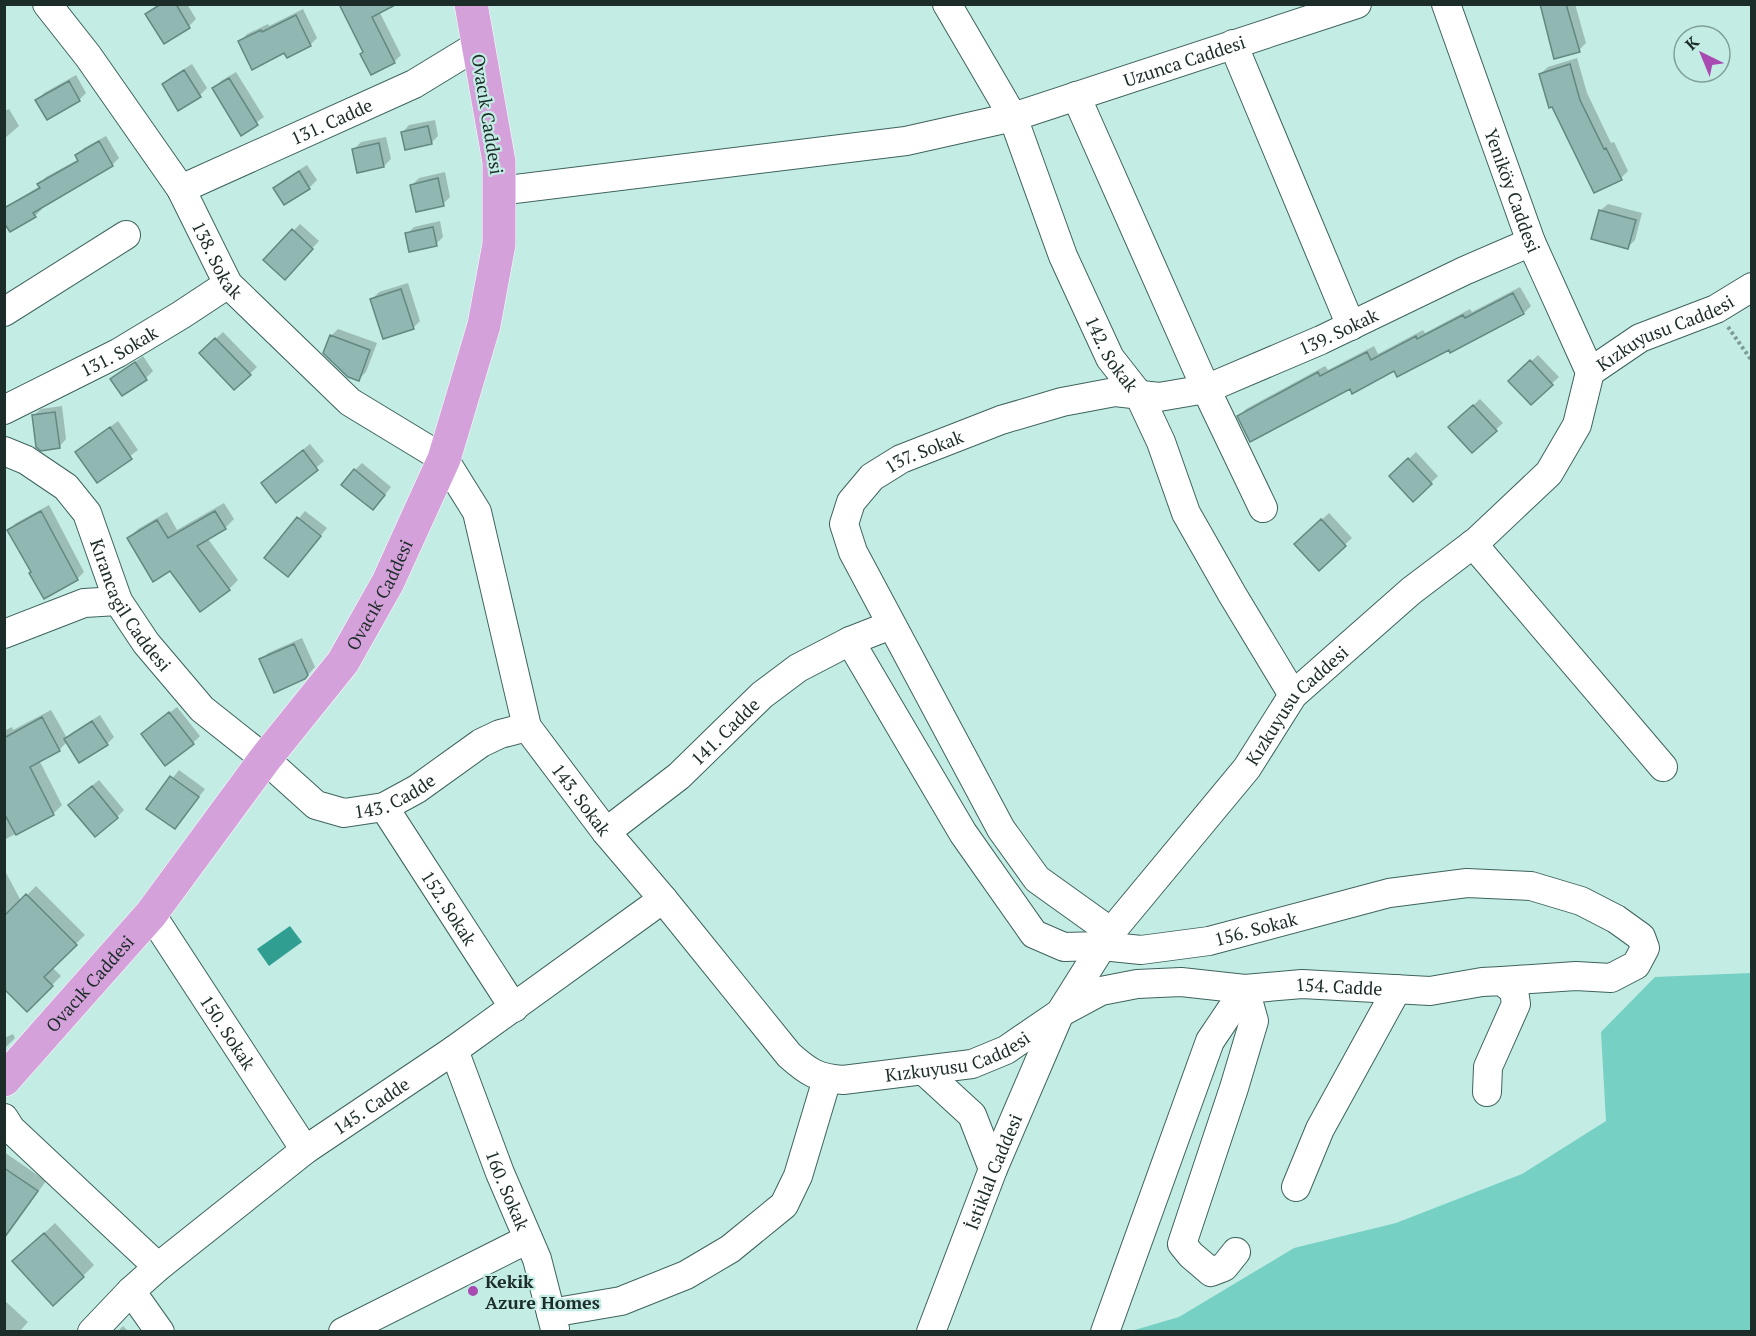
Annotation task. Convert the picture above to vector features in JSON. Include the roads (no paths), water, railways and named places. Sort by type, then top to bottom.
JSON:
[{"type":"main road","name":"Ovacık Caddesi","points":[[4,1080],[151,914],[265,759],[343,662],[388,582],[444,459],[484,325],[499,244],[499,162],[471,4]]},
{"type":"street","name":"138. Sokak","points":[[47,4],[88,56],[181,189],[228,284],[350,402],[444,459]]},
{"type":"street","name":"142. Sokak","points":[[947,4],[1013,117],[1063,256],[1110,358],[1139,395],[1161,442],[1186,513],[1293,695]]},
{"type":"street","name":"Uzunca Caddesi","points":[[499,191],[906,141],[1013,117],[1357,4]]},
{"type":"street","name":"Yeniköy Caddesi","points":[[1446,4],[1531,242],[1590,372]]},
{"type":"street","points":[[1233,44],[1351,326]]},
{"type":"street","name":"131. Cadde","points":[[181,189],[414,84],[478,45]]},
{"type":"street","points":[[1076,96],[1206,389],[1263,508]]},
{"type":"street","points":[[4,312],[126,235]]},
{"type":"street","name":"139. Sokak","points":[[1139,395],[1160,397],[1206,389],[1351,326],[1464,271],[1531,242]]},
{"type":"street","name":"131. Sokak","points":[[4,410],[118,353],[182,315],[228,284]]},
{"type":"street","name":"Kızkuyusu Caddesi","points":[[827,1079],[843,1080],[972,1064],[1006,1050],[1060,1013],[1106,939],[1247,768],[1293,695],[1412,591],[1473,544],[1549,473],[1577,425],[1590,372],[1640,338],[1716,309],[1752,287]]},
{"type":"street","name":"137. Sokak","points":[[1106,939],[1037,879],[1001,829],[891,625],[854,552],[844,524],[850,502],[872,477],[902,459],[1011,417],[1062,402],[1115,392],[1139,395]]},
{"type":"street","name":"Kırancagil Caddesi","points":[[4,451],[26,460],[66,487],[87,513],[118,601],[146,643],[202,709],[265,759]]},
{"type":"street","name":"143. Sokak","points":[[444,459],[477,512],[527,727],[606,832],[789,1055],[809,1073],[827,1079]]},
{"type":"street","points":[[1473,544],[1663,767]]},
{"type":"street","points":[[4,634],[84,603],[118,601]]},
{"type":"street","name":"141. Cadde","points":[[606,832],[679,776],[762,695],[789,674],[850,641],[891,625]]},
{"type":"street","name":"156. Sokak","points":[[850,641],[963,833],[1034,934],[1064,947],[1106,939],[1141,950],[1209,941],[1389,893],[1467,883],[1531,886],[1581,902],[1641,937],[1646,948],[1636,965],[1611,978],[1576,976],[1502,981]]},
{"type":"street","name":"143. Cadde","points":[[265,759],[316,806],[344,813],[384,807],[417,789],[481,743],[500,734],[527,727]]},
{"type":"street","name":"152. Sokak","points":[[384,807],[514,1008]]},
{"type":"street","name":"145. Cadde","points":[[92,1332],[131,1291],[158,1267],[305,1150],[514,1008],[663,899]]},
{"type":"street","name":"150. Sokak","points":[[151,914],[305,1150]]},
{"type":"street","points":[[1487,1092],[1488,1067],[1516,1004],[1514,991],[1502,981]]},
{"type":"street","name":"154. Cadde","points":[[1060,1013],[1101,991],[1137,984],[1181,982],[1245,989],[1302,984],[1430,991],[1502,981]]},
{"type":"street","points":[[1236,1252],[1224,1267],[1211,1272],[1182,1244],[1254,1021],[1245,989]]},
{"type":"street","points":[[1105,1332],[1210,1041],[1245,989]]},
{"type":"street","points":[[1296,1187],[1320,1129],[1397,989]]},
{"type":"street","name":"İstiklal Caddesi","points":[[931,1332],[993,1169],[1060,1013]]},
{"type":"street","name":"160. Sokak","points":[[454,1050],[500,1173],[537,1259],[553,1322]]},
{"type":"street","points":[[924,1071],[972,1115],[993,1169]]},
{"type":"street","points":[[553,1322],[621,1300],[686,1275],[730,1249],[784,1205],[798,1176],[827,1079]]},
{"type":"street","points":[[4,1118],[11,1129],[158,1267]]},
{"type":"street","points":[[343,1332],[528,1239]]},
{"type":"street","points":[[131,1291],[160,1332]]},
{"type":"place","name":"Kekik Azure Homes","points":[[473,1291]]}]
